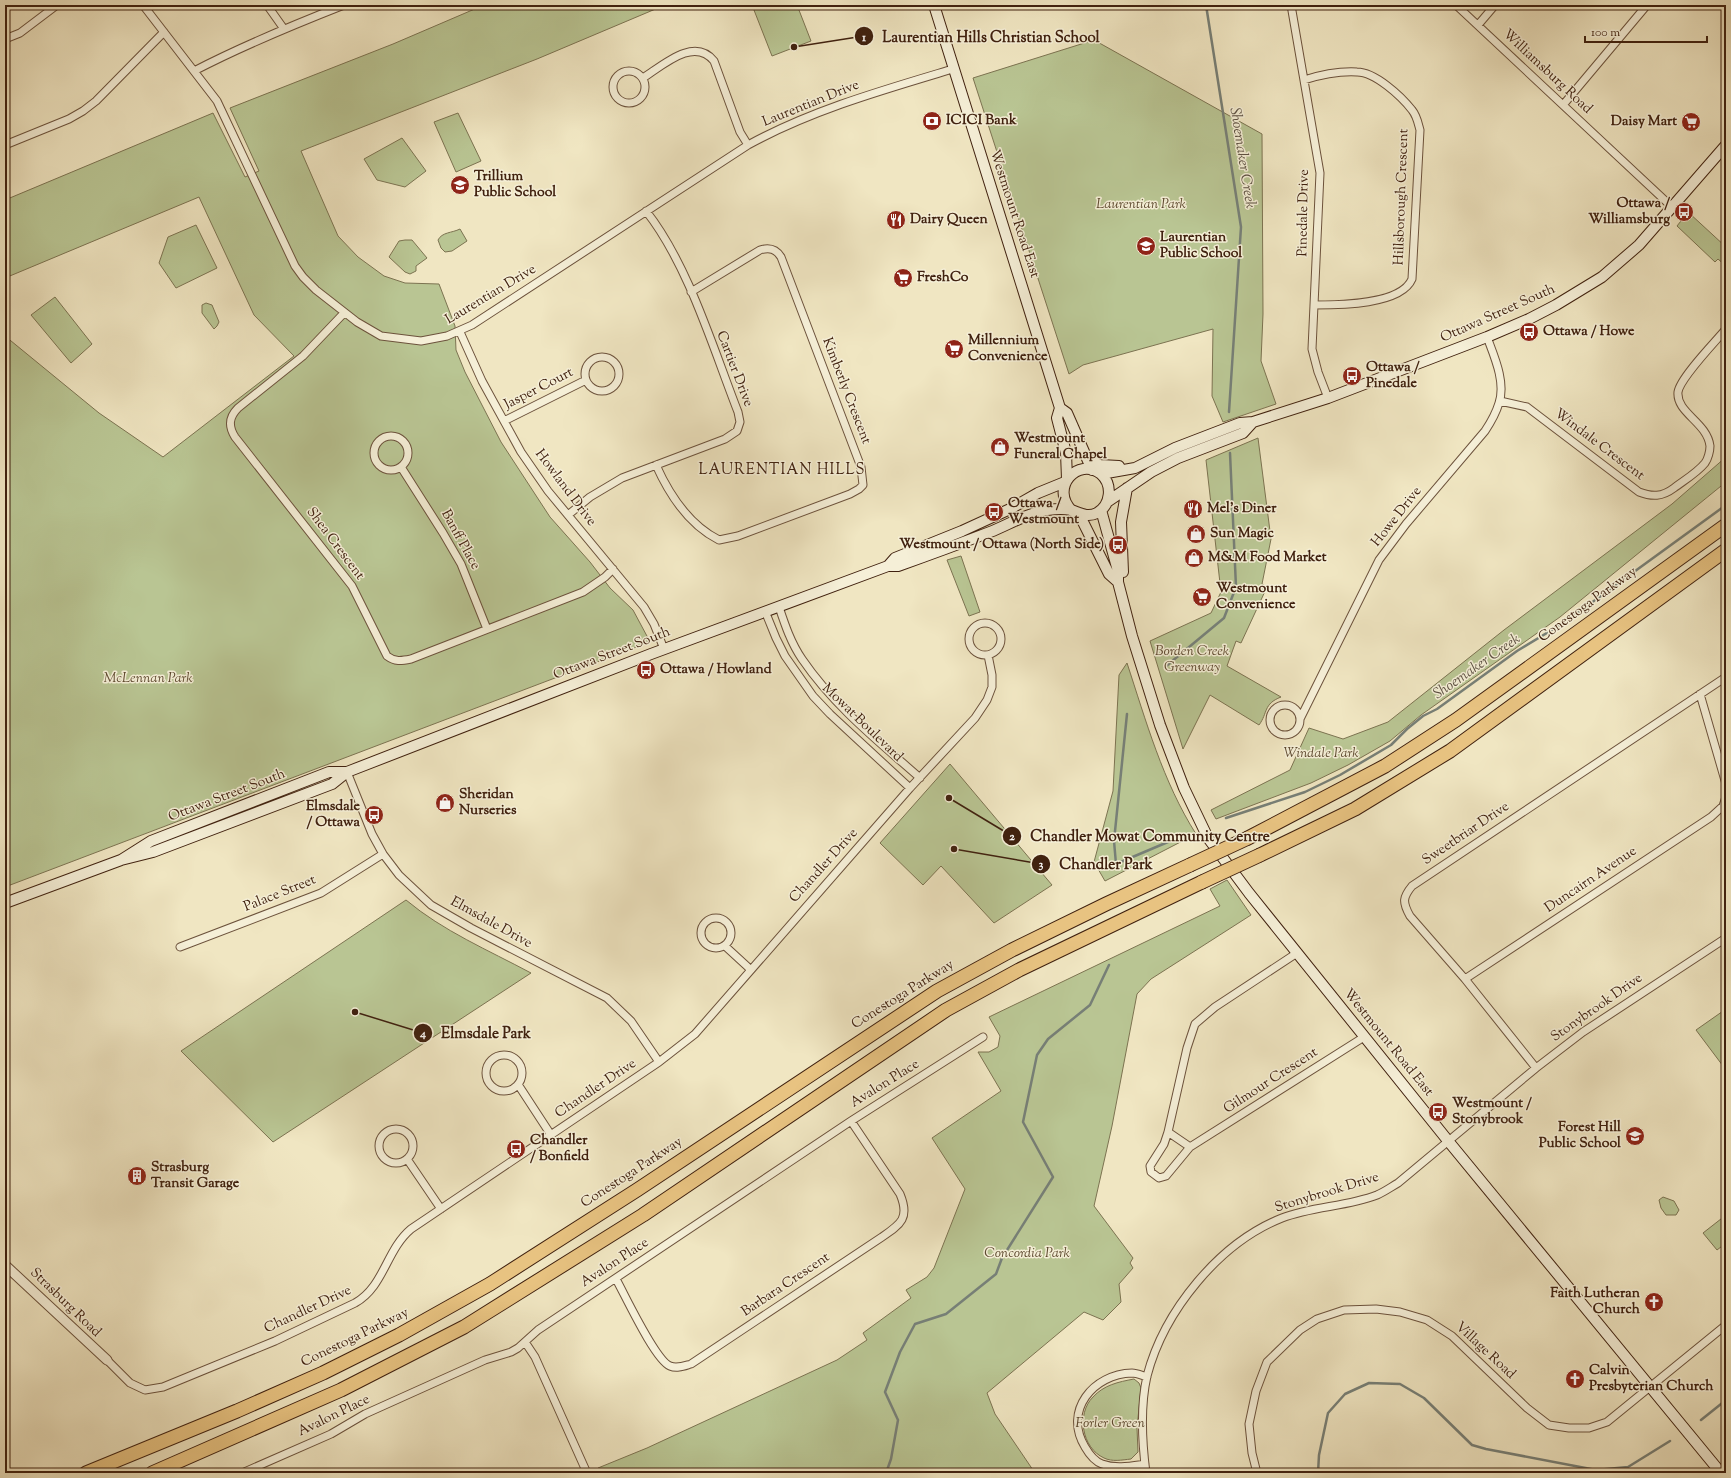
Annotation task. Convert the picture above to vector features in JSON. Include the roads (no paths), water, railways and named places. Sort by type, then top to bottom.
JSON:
[{"type":"highway","name":"Conestoga Parkway","points":[[86,1473],[237,1411],[323,1373],[400,1335],[490,1284],[610,1207],[937,991],[1025,943],[1248,838],[1392,762],[1456,720],[1726,525]]},
{"type":"highway","points":[[152,1473],[340,1390],[464,1327],[643,1215],[946,1010],[1026,967],[1260,855],[1354,808],[1450,751],[1726,550]]},
{"type":"main road","name":"Westmount Road East","points":[[934,5],[1060,408]]},
{"type":"main road","name":"Ottawa Street South","points":[[1253,422],[1328,398],[1487,336],[1556,305],[1602,277],[1639,245],[1726,145]]},
{"type":"main road","points":[[1104,506],[1109,490],[1105,479],[1094,468],[1067,413],[1060,408],[1057,418],[1066,453],[1066,481],[1063,494],[1068,506],[1075,512],[1109,574],[1118,582]]},
{"type":"main road","points":[[1094,468],[1135,468],[1175,448],[1240,423],[1253,422]]},
{"type":"main road","points":[[888,566],[898,566],[1039,512],[1063,509],[1091,515],[1127,488],[1152,472],[1178,458],[1243,432],[1253,422]]},
{"type":"main road","points":[[888,566],[895,558],[969,528],[1010,509],[1038,493],[1066,481],[1074,473],[1083,469],[1105,466],[1135,468]]},
{"type":"main road","points":[[1121,594],[1123,578],[1121,522],[1127,488]]},
{"type":"main road","name":"Westmount Road East","points":[[1104,506],[1118,571],[1118,582],[1132,636],[1160,725],[1184,788],[1208,838],[1364,1037],[1721,1473]]},
{"type":"main road","name":"Ottawa Street South","points":[[5,903],[121,860],[151,841],[329,772],[347,772],[664,649],[888,566]]},
{"type":"street","points":[[5,40],[20,33],[58,5]]},
{"type":"street","name":"Laurentian Drive","points":[[142,5],[217,101],[295,266],[303,277],[344,313],[381,336],[421,341],[460,332],[748,145],[779,128],[825,110],[953,69]]},
{"type":"street","points":[[266,5],[284,29]]},
{"type":"street","points":[[194,72],[218,58],[344,5]]},
{"type":"street","name":"Pinedale Drive","points":[[1291,5],[1320,173],[1312,350],[1318,372],[1328,398]]},
{"type":"street","name":"Williamsburg Road","points":[[1456,5],[1672,207]]},
{"type":"street","points":[[1478,25],[1495,5]]},
{"type":"street","points":[[1563,105],[1647,5]]},
{"type":"street","points":[[5,145],[69,119],[83,111],[96,100],[164,32]]},
{"type":"street","points":[[643,78],[686,52],[702,52],[710,56],[714,61],[740,132],[748,145]]},
{"type":"street","points":[[624,71],[634,71],[643,78],[646,88],[640,100],[623,103],[614,94],[612,84],[615,78],[624,71]]},
{"type":"street","name":"Hillsborough Crescent","points":[[1304,80],[1317,76],[1357,72],[1375,77],[1412,110],[1418,120],[1420,130],[1412,279],[1409,286],[1403,291],[1376,301],[1314,305]]},
{"type":"street","name":"Cartier Drive","points":[[568,514],[603,488],[622,478],[725,439],[737,432],[740,422],[738,412],[691,292],[677,262],[646,211]]},
{"type":"street","name":"Kimberly Crescent","points":[[656,465],[669,492],[679,506],[703,530],[719,540],[738,536],[850,494],[859,489],[863,484],[862,467],[778,252],[773,249],[760,250],[691,292]]},
{"type":"street","name":"Shea Crescent","points":[[344,313],[303,356],[232,413],[230,421],[232,431],[352,586],[387,656],[392,660],[400,662],[411,659],[583,592],[605,577],[613,568]]},
{"type":"street","name":"Windale Crescent","points":[[1500,401],[1526,407],[1639,492],[1647,495],[1661,495],[1667,493],[1705,463],[1708,457],[1710,449],[1709,439],[1702,427],[1681,406],[1678,393],[1682,381],[1726,329]]},
{"type":"street","name":"Howland Drive","points":[[460,332],[482,381],[521,452],[539,478],[644,608],[654,624],[664,649]]},
{"type":"street","name":"Howe Drive","points":[[1300,719],[1297,710],[1293,707],[1284,705],[1275,708],[1272,712],[1270,721],[1278,733],[1287,735],[1295,731],[1380,560],[1406,524],[1485,431],[1495,414],[1500,401],[1500,380],[1487,336]]},
{"type":"street","name":"Jasper Court","points":[[601,356],[610,358],[618,368],[619,374],[616,382],[608,390],[603,391],[594,389],[586,380],[585,370],[590,361],[595,358],[601,356]]},
{"type":"street","name":"Jasper Court","points":[[504,422],[586,380]]},
{"type":"street","points":[[387,436],[396,436],[405,442],[409,455],[401,467],[393,470],[387,470],[377,463],[374,450],[377,444],[387,436]]},
{"type":"street","name":"Banff Place","points":[[401,467],[461,564],[487,629]]},
{"type":"street","name":"Mowat Boulevard","points":[[778,607],[795,647],[802,659],[838,704],[920,778]]},
{"type":"street","name":"Mowat Boulevard","points":[[765,612],[785,656],[813,696],[830,714],[910,788]]},
{"type":"street","points":[[984,623],[993,625],[997,629],[1001,638],[998,649],[988,655],[978,653],[971,646],[969,640],[974,628],[984,623]]},
{"type":"street","name":"Chandler Drive","points":[[107,1360],[130,1383],[145,1390],[163,1387],[275,1341],[365,1297],[377,1284],[402,1238],[411,1229],[659,1062],[695,1034],[750,969],[910,788],[975,718],[987,700],[992,687],[992,675],[988,655]]},
{"type":"street","name":"Sweetbriar Drive","points":[[1536,1068],[1465,979],[1410,916],[1405,907],[1404,900],[1412,886],[1726,676]]},
{"type":"street","points":[[1700,694],[1726,784]]},
{"type":"street","name":"Elmsdale Drive","points":[[347,772],[372,834],[383,854],[399,875],[431,905],[471,928],[607,998],[631,1021],[659,1062]]},
{"type":"street","name":"Duncairn Avenue","points":[[1465,979],[1711,817],[1723,806],[1726,797]]},
{"type":"street","name":"Palace Street","points":[[180,947],[321,893],[383,854]]},
{"type":"street","points":[[714,918],[722,919],[727,922],[730,928],[731,938],[725,946],[720,948],[712,948],[703,942],[700,934],[705,922],[714,918]]},
{"type":"street","name":"Stonybrook Drive","points":[[1146,1473],[1142,1417],[1147,1377],[1166,1328],[1181,1304],[1201,1277],[1225,1253],[1254,1233],[1283,1218],[1378,1195],[1398,1183],[1536,1068],[1583,1032],[1726,938]]},
{"type":"street","points":[[725,946],[750,969]]},
{"type":"street","name":"Gilmour Crescent","points":[[1297,953],[1215,1007],[1195,1024],[1187,1048],[1168,1132],[1164,1144],[1150,1166],[1151,1172],[1159,1178],[1166,1176],[1190,1147],[1364,1037]]},
{"type":"street","name":"Avalon Place","points":[[242,1473],[331,1434],[365,1414],[471,1367],[511,1352],[538,1330],[851,1121],[984,1037]]},
{"type":"street","points":[[504,1054],[510,1055],[517,1059],[521,1064],[523,1072],[522,1079],[518,1086],[507,1092],[494,1089],[488,1083],[486,1077],[486,1071],[491,1060],[496,1056],[504,1054]]},
{"type":"street","points":[[518,1086],[550,1135]]},
{"type":"street","name":"Barbara Crescent","points":[[616,1279],[662,1361],[670,1366],[680,1367],[691,1364],[876,1241],[899,1225],[905,1216],[904,1203],[900,1194],[851,1121]]},
{"type":"street","points":[[395,1129],[408,1134],[412,1143],[412,1150],[407,1159],[396,1164],[385,1159],[379,1151],[380,1138],[384,1134],[395,1129]]},
{"type":"street","points":[[1168,1132],[1190,1147]]},
{"type":"street","points":[[407,1159],[441,1209]]},
{"type":"street","name":"Strasburg Road","points":[[5,1265],[107,1360]]},
{"type":"street","name":"Village Road","points":[[1257,1473],[1252,1453],[1249,1424],[1256,1391],[1267,1362],[1300,1330],[1317,1319],[1344,1310],[1376,1309],[1400,1312],[1427,1320],[1452,1336],[1527,1408],[1549,1425],[1569,1428],[1589,1428],[1607,1422],[1726,1325]]},
{"type":"street","points":[[525,1342],[535,1357],[587,1473]]},
{"type":"street","points":[[1145,1464],[1124,1466],[1101,1464],[1092,1458],[1086,1450],[1081,1440],[1077,1424],[1081,1403],[1090,1391],[1098,1385],[1110,1378],[1134,1373],[1147,1377]]},
{"type":"waterway","name":"Shoemaker Creek","points":[[1206,5],[1241,227],[1229,412]]},
{"type":"waterway","name":"Shoemaker Creek","points":[[1165,667],[1224,618],[1236,587],[1230,453]]},
{"type":"waterway","name":"Shoemaker Creek","points":[[1226,818],[1305,792],[1340,775],[1391,745],[1423,716],[1437,709],[1517,651],[1565,622],[1726,505]]},
{"type":"waterway","name":"Shoemaker Creek","points":[[1127,714],[1114,841],[1116,864],[1175,839]]},
{"type":"waterway","name":"Shoemaker Creek","points":[[886,1473],[891,1459],[898,1420],[885,1392],[900,1352],[915,1324],[946,1314],[996,1274],[1002,1258],[1053,1177],[1023,1122],[1037,1055],[1048,1039],[1090,1005],[1109,965]]},
{"type":"waterway","points":[[1318,1473],[1319,1455],[1328,1413],[1345,1394],[1369,1383],[1400,1384],[1424,1398],[1472,1445],[1486,1449],[1596,1470],[1628,1467],[1670,1441]]},
{"type":"waterway","points":[[1701,1420],[1726,1400]]},
{"type":"place","name":"Laurentian Hills Christian School","points":[[794,47]]},
{"type":"place","name":"ICICI Bank","points":[[932,121]]},
{"type":"place","name":"Daisy Mart","points":[[1691,122]]},
{"type":"place","name":"Trillium Public School","points":[[460,185]]},
{"type":"place","name":"Ottawa / Williamsburg","points":[[1684,212]]},
{"type":"place","name":"Dairy Queen","points":[[896,220]]},
{"type":"place","name":"Laurentian Public School","points":[[1146,246]]},
{"type":"place","name":"FreshCo","points":[[903,278]]},
{"type":"place","name":"Ottawa / Howe","points":[[1529,332]]},
{"type":"place","name":"Millennium Convenience","points":[[954,349]]},
{"type":"place","name":"Ottawa / Pinedale","points":[[1352,376]]},
{"type":"place","name":"Westmount Funeral Chapel","points":[[1000,447]]},
{"type":"place","name":"Mel's Diner","points":[[1193,509]]},
{"type":"place","name":"Ottawa / Westmount","points":[[994,512]]},
{"type":"place","name":"Sun Magic","points":[[1196,534]]},
{"type":"place","name":"Westmount / Ottawa (North Side)","points":[[1118,545]]},
{"type":"place","name":"M&M Food Market","points":[[1194,558]]},
{"type":"place","name":"Westmount Convenience","points":[[1202,597]]},
{"type":"place","name":"Ottawa / Howland","points":[[646,670]]},
{"type":"place","name":"Chandler Mowat Community Centre","points":[[949,798]]},
{"type":"place","name":"Sheridan Nurseries","points":[[445,803]]},
{"type":"place","name":"Elmsdale / Ottawa","points":[[374,815]]},
{"type":"place","name":"Chandler Park","points":[[954,849]]},
{"type":"place","name":"Elmsdale Park","points":[[355,1012]]},
{"type":"place","name":"Westmount / Stonybrook","points":[[1438,1112]]},
{"type":"place","name":"Forest Hill Public School","points":[[1635,1136]]},
{"type":"place","name":"Chandler / Bonfield","points":[[516,1149]]},
{"type":"place","name":"Strasburg Transit Garage","points":[[137,1176]]},
{"type":"place","name":"Faith Lutheran Church","points":[[1654,1302]]},
{"type":"place","name":"Calvin Presbyterian Church","points":[[1575,1379]]},
{"type":"district","name":"LAURENTIAN HILLS","points":[[782,470]]},
{"type":"park label","name":"Laurentian Park","points":[[1141,205]]},
{"type":"park label","name":"Borden Creek Greenway","points":[[1192,660]]},
{"type":"park label","name":"McLennan Park","points":[[148,679]]},
{"type":"park label","name":"Windale Park","points":[[1321,754]]},
{"type":"park label","name":"Concordia Park","points":[[1027,1254]]},
{"type":"park label","name":"Forler Green","points":[[1110,1424]]}]
